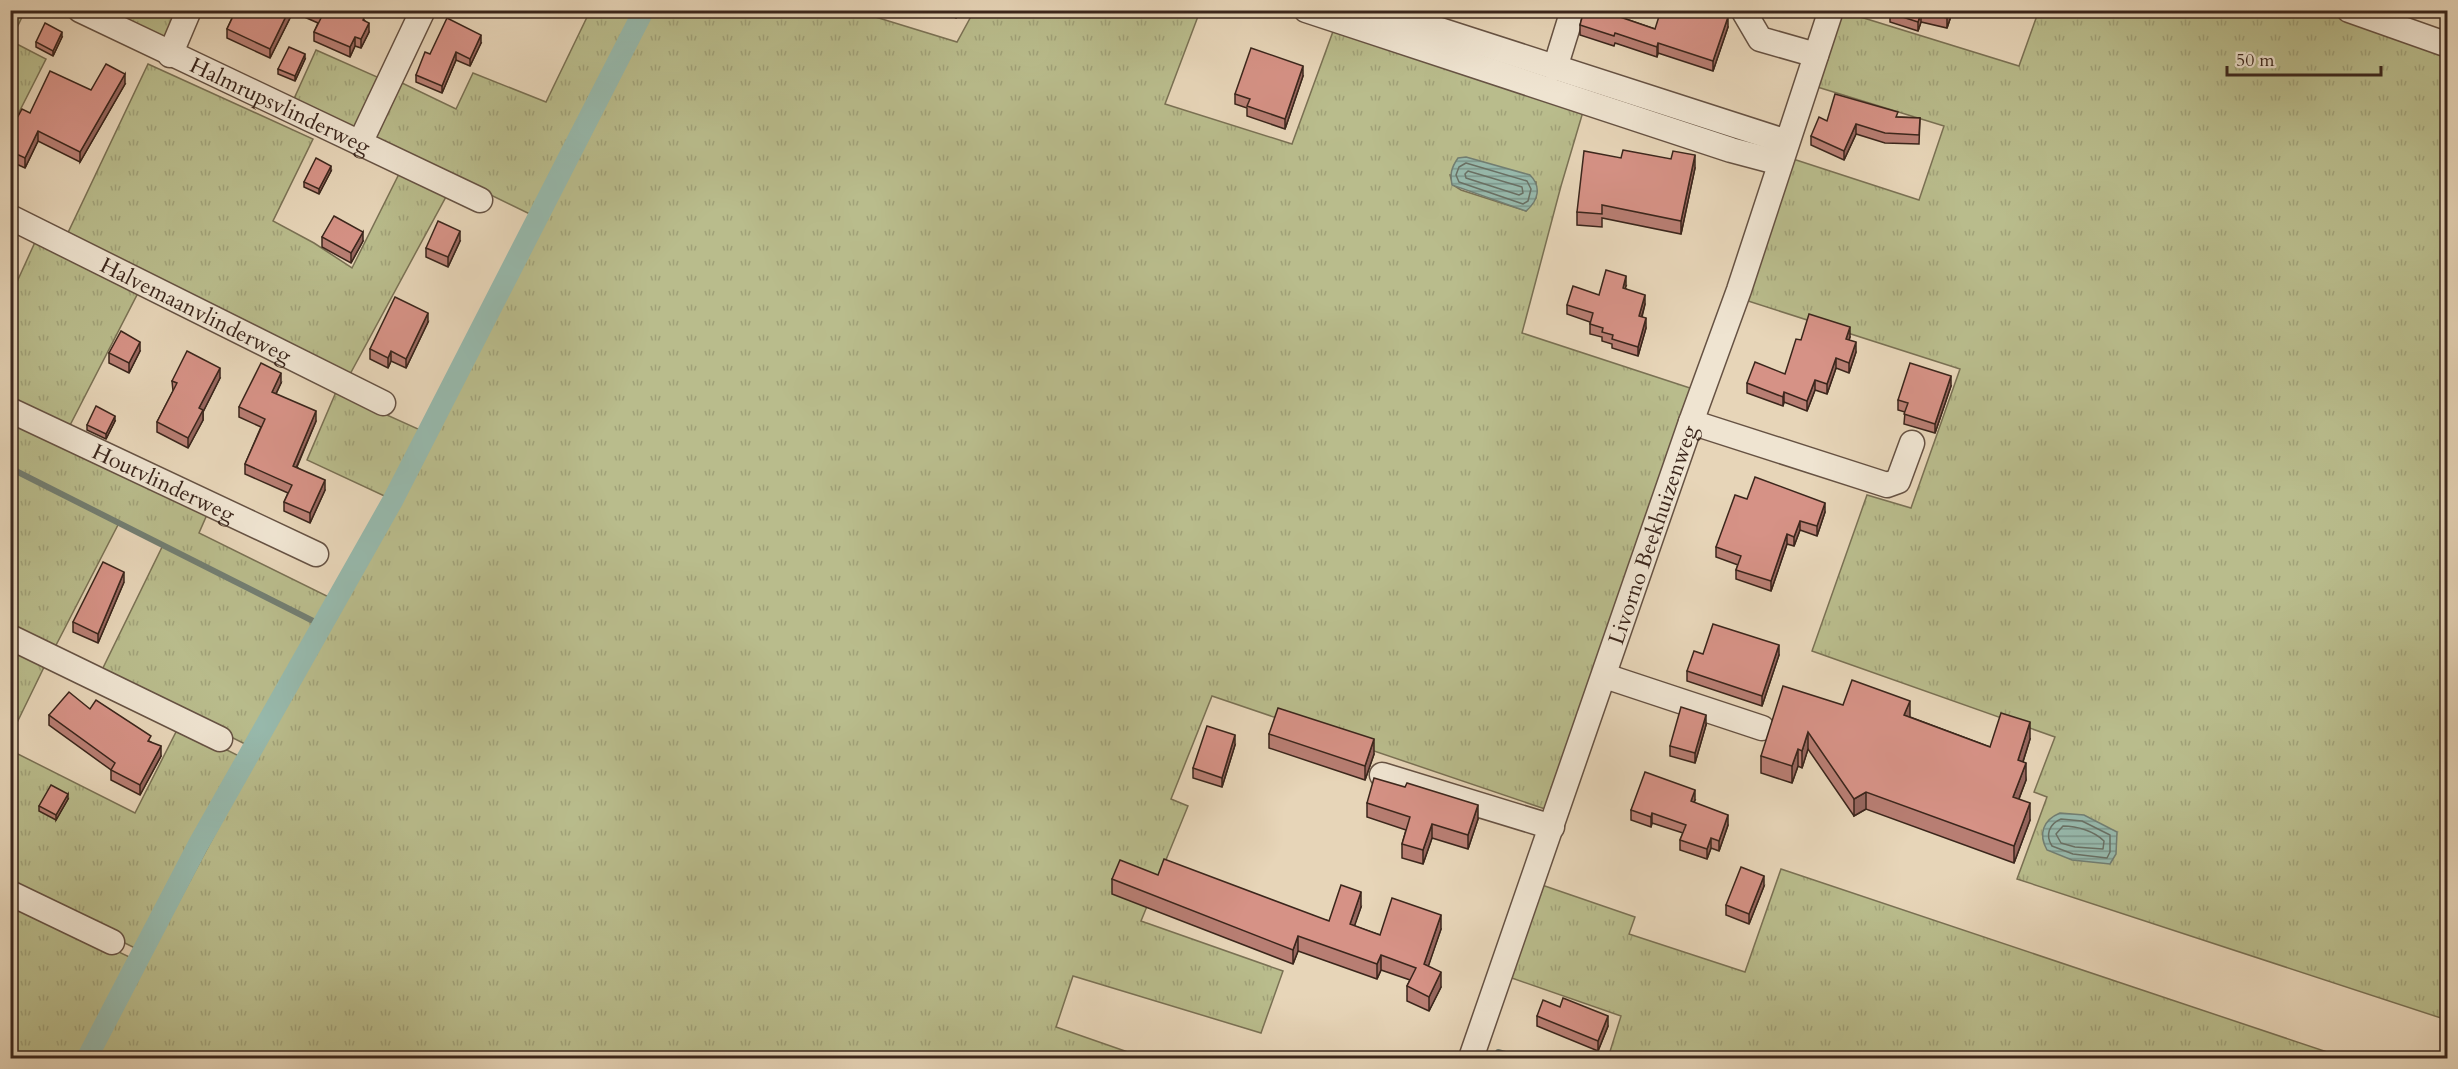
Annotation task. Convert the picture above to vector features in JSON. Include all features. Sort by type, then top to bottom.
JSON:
[{"type":"street","name":"Halmrupsvlinderweg","points":[[80,10],[170,55],[480,200]]},
{"type":"street","points":[[170,55],[189,10]]},
{"type":"street","points":[[360,143],[423,10]]},
{"type":"street","points":[[1306,10],[1731,150],[1783,152]]},
{"type":"street","points":[[1378,10],[1555,68],[1783,152]]},
{"type":"street","points":[[1555,68],[1573,10]]},
{"type":"street","points":[[1743,10],[1760,39],[1816,55]]},
{"type":"street","name":"Livorno Beekhuizenweg","points":[[1471,1059],[1691,422],[1739,290],[1831,10]]},
{"type":"street","points":[[2349,10],[2448,45]]},
{"type":"street","name":"Halvemaanvlinderweg","points":[[10,218],[383,403]]},
{"type":"street","name":"Houtvlinderweg","points":[[10,410],[316,554]]},
{"type":"street","points":[[1691,422],[1887,485],[1898,481],[1912,443]]},
{"type":"street","points":[[10,637],[220,739]]},
{"type":"street","points":[[1605,676],[1762,728]]},
{"type":"street","points":[[1382,775],[1552,827]]},
{"type":"street","points":[[10,893],[112,942]]},
{"type":"green space","points":[[2039,10],[2101,10],[2111,14],[2112,10],[2336,11],[2447,50],[2447,1020],[2017,879],[2047,797],[2034,792],[2055,737],[1812,651],[1867,495],[1911,508],[1960,369],[1745,300],[1790,158],[1919,200],[1944,126],[1814,86],[1841,11],[2019,66]]},
{"type":"green space","points":[[10,11],[25,11],[11,40]]},
{"type":"green space","points":[[100,11],[180,11],[165,43]]},
{"type":"green space","points":[[590,11],[644,11],[538,218],[372,137],[398,81],[456,109],[473,73],[546,102]]},
{"type":"green space","points":[[652,11],[856,11],[957,42],[974,11],[1200,11],[1165,104],[1292,144],[1335,26],[1585,105],[1522,333],[1693,389],[1551,811],[1212,696],[1171,799],[1188,806],[1141,921],[1283,971],[1261,1033],[1073,976],[1056,1027],[1145,1058],[95,1058],[262,746],[399,505],[435,430]],"holes":[[[1450,175],[1536,182],[1536,198],[1526,211],[1461,190],[1453,185]]]},
{"type":"green space","points":[[11,41],[46,59],[11,128]]},
{"type":"green space","points":[[316,50],[384,80],[361,128],[351,129],[293,101]]},
{"type":"green space","points":[[148,64],[313,139],[273,221],[314,243],[352,268],[400,172],[448,193],[349,376],[65,239]]},
{"type":"green space","points":[[36,240],[140,289],[67,431],[11,404],[11,295]]},
{"type":"green space","points":[[336,392],[427,433],[393,500],[307,460]]},
{"type":"green space","points":[[10,418],[209,510],[199,533],[337,601],[253,748],[101,672],[163,545],[119,523],[53,651],[11,630]]},
{"type":"green space","points":[[11,645],[46,663],[11,735]]},
{"type":"green space","points":[[179,726],[247,760],[143,952],[11,887],[10,750],[135,813]]},
{"type":"green space","points":[[1781,869],[2345,1058],[1608,1058],[1621,1016],[1509,977],[1539,884],[1635,917],[1629,934],[1745,972]]},
{"type":"green space","points":[[11,901],[138,961],[87,1058],[11,1058]]},
{"type":"water","points":[[1466,157],[1530,175],[1537,189],[1533,203],[1526,211],[1452,185],[1451,174],[1454,165],[1458,158]]},
{"type":"water","points":[[2060,813],[2084,815],[2117,832],[2116,854],[2110,864],[2072,860],[2047,850],[2043,838],[2044,828],[2050,819]]},
{"type":"building","points":[[236,10],[289,10],[270,49],[227,29]]},
{"type":"building","points":[[310,10],[357,10],[365,14],[363,20],[369,23],[361,39],[355,37],[350,47],[314,32],[322,16]]},
{"type":"building","points":[[1584,10],[1622,10],[1620,17],[1655,29],[1661,10],[1707,10],[1728,17],[1713,61],[1658,43],[1657,47],[1615,33],[1614,36],[1580,25]]},
{"type":"building","points":[[1890,10],[1950,10],[1947,18],[1921,13],[1918,22],[1890,13]]},
{"type":"building","points":[[447,18],[481,35],[470,59],[456,52],[442,86],[416,75],[425,52],[430,54]]},
{"type":"building","points":[[45,23],[62,32],[53,51],[36,42]]},
{"type":"building","points":[[289,47],[305,54],[295,76],[278,69]]},
{"type":"building","points":[[1251,48],[1303,66],[1285,119],[1247,106],[1250,99],[1235,94]]},
{"type":"building","points":[[106,64],[125,74],[80,152],[38,131],[25,158],[12,152],[17,141],[10,138],[10,131],[22,109],[30,113],[50,71],[91,90]]},
{"type":"building","points":[[1835,94],[1898,112],[1896,117],[1920,118],[1919,135],[1885,133],[1856,124],[1844,151],[1811,136],[1819,117],[1827,121]]},
{"type":"building","points":[[1623,150],[1671,159],[1673,151],[1695,155],[1681,221],[1602,205],[1602,214],[1577,212],[1584,151],[1621,158]]},
{"type":"building","points":[[316,158],[331,166],[319,189],[304,182]]},
{"type":"building","points":[[334,216],[363,232],[351,253],[322,237]]},
{"type":"building","points":[[438,221],[460,231],[448,257],[426,248]]},
{"type":"building","points":[[1606,270],[1626,276],[1623,288],[1645,295],[1639,316],[1646,318],[1638,347],[1612,339],[1613,335],[1602,332],[1603,328],[1590,324],[1593,313],[1567,305],[1573,286],[1599,295]]},
{"type":"building","points":[[395,297],[428,313],[406,359],[391,351],[388,358],[370,349]]},
{"type":"building","points":[[1809,314],[1850,327],[1846,339],[1856,342],[1849,363],[1836,358],[1827,384],[1815,380],[1807,401],[1784,392],[1783,397],[1747,383],[1755,362],[1785,374],[1796,339],[1801,340]]},
{"type":"building","points":[[121,331],[140,342],[129,363],[109,353]]},
{"type":"building","points":[[187,351],[220,368],[199,408],[203,410],[188,438],[157,422],[177,383],[172,381]]},
{"type":"building","points":[[261,363],[281,373],[272,392],[316,411],[293,466],[325,480],[310,513],[284,502],[292,485],[245,464],[265,419],[239,407]]},
{"type":"building","points":[[1910,363],[1951,376],[1935,424],[1904,414],[1908,403],[1898,400]]},
{"type":"building","points":[[96,406],[115,416],[106,434],[87,425]]},
{"type":"building","points":[[1755,477],[1825,503],[1817,526],[1800,521],[1794,537],[1787,534],[1771,581],[1736,570],[1741,556],[1716,547],[1735,495],[1747,499]]},
{"type":"building","points":[[103,562],[124,572],[98,634],[73,622]]},
{"type":"building","points":[[1713,624],[1779,645],[1762,696],[1687,671],[1694,651],[1703,654]]},
{"type":"building","points":[[1852,680],[1910,701],[1904,715],[1990,747],[2001,713],[2030,722],[2018,760],[2026,763],[2013,797],[2030,803],[2014,846],[1866,792],[1854,799],[1808,732],[1802,751],[1798,749],[1792,766],[1761,756],[1783,686],[1843,705]]},
{"type":"building","points":[[69,692],[90,709],[96,700],[151,736],[148,741],[161,746],[140,785],[111,770],[115,763],[49,715]]},
{"type":"building","points":[[1681,707],[1706,715],[1695,753],[1670,746]]},
{"type":"building","points":[[1278,708],[1374,739],[1365,766],[1269,734]]},
{"type":"building","points":[[1207,726],[1235,735],[1222,778],[1193,768]]},
{"type":"building","points":[[1645,772],[1695,790],[1691,801],[1728,815],[1719,841],[1711,838],[1707,849],[1680,840],[1686,825],[1652,813],[1651,817],[1631,810]]},
{"type":"building","points":[[1374,778],[1405,787],[1407,783],[1478,805],[1468,835],[1432,824],[1423,850],[1402,844],[1410,817],[1367,803]]},
{"type":"building","points":[[51,785],[68,794],[56,815],[39,806]]},
{"type":"building","points":[[1164,859],[1329,921],[1341,885],[1361,892],[1350,924],[1380,935],[1392,898],[1441,915],[1424,964],[1441,972],[1429,997],[1407,986],[1416,968],[1381,955],[1377,964],[1298,936],[1293,950],[1112,879],[1120,860],[1158,875]]},
{"type":"building","points":[[1741,867],[1764,876],[1749,914],[1726,905]]},
{"type":"building","points":[[1563,998],[1608,1016],[1598,1041],[1537,1016],[1543,1000],[1560,1007]]},
{"type":"waterway","points":[[87,1058],[198,845],[393,500],[644,10]]},
{"type":"waterway","points":[[10,468],[323,626]]},
{"type":"waterway","points":[[1495,1058],[1498,1052],[1519,1058]]}]
